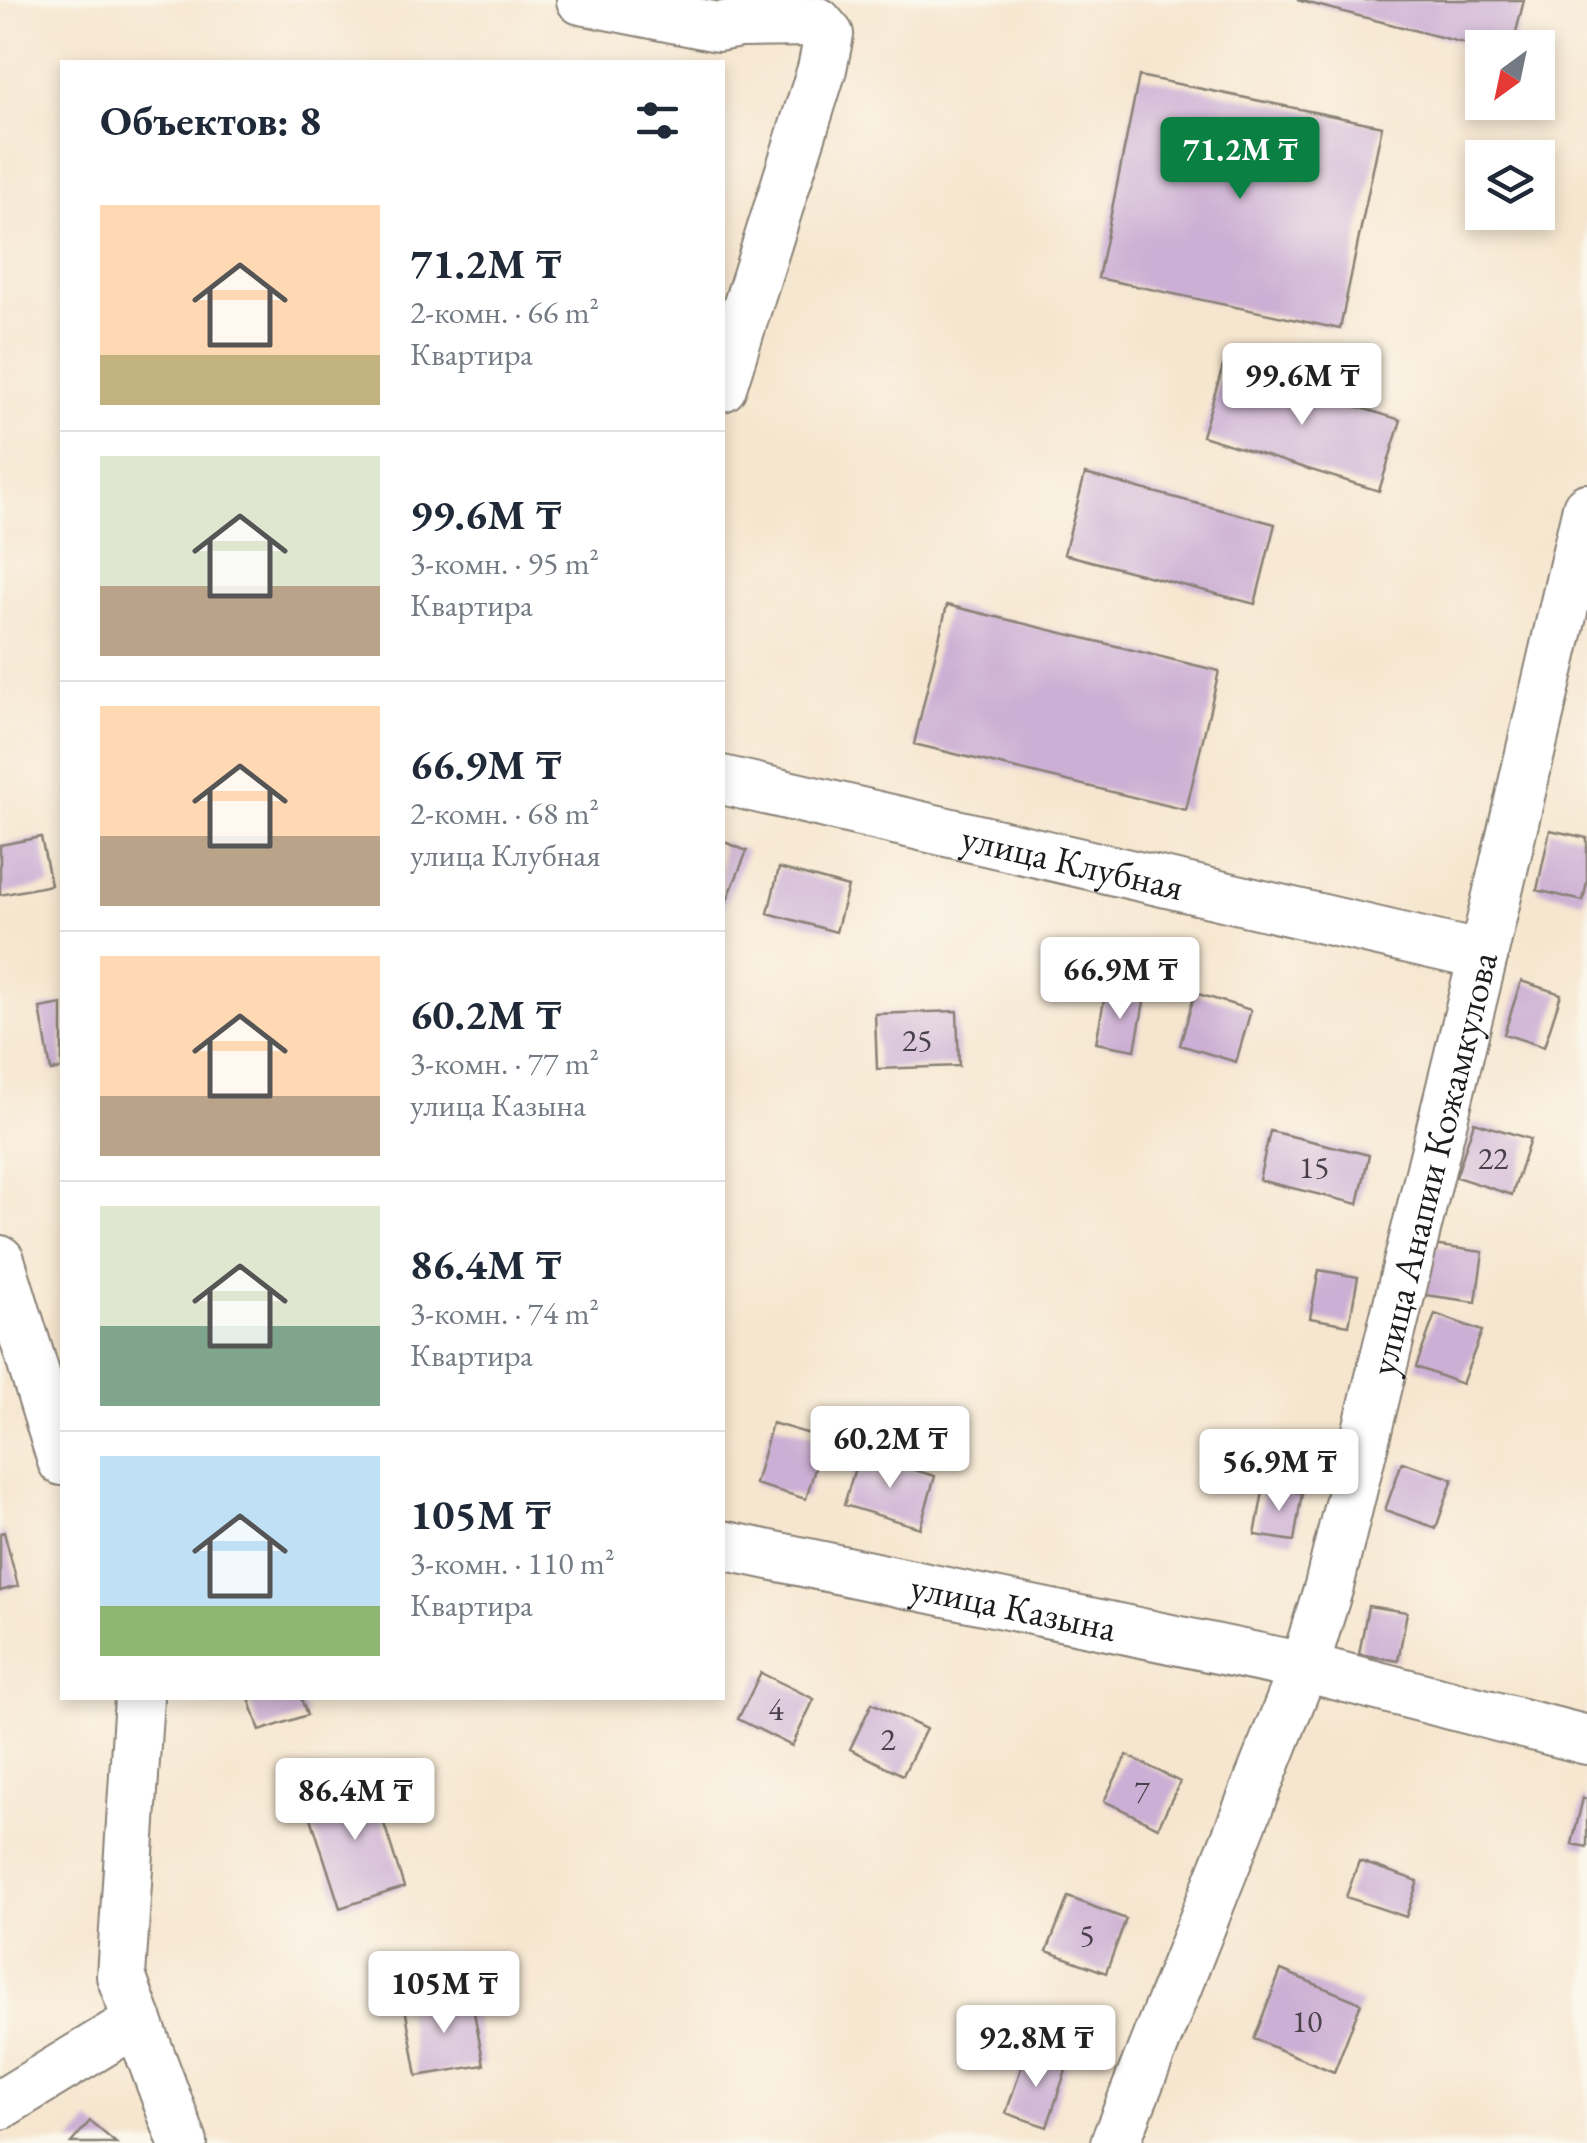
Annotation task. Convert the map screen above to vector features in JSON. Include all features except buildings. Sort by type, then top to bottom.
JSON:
[{"type":"street","points":[[581,0],[718,27],[743,11],[818,22],[829,35],[822,69],[725,377]]},
{"type":"street","name":"улица Анапии Кожамкулова","points":[[1115,2143],[1304,1667],[1329,1586],[1483,956],[1587,508]]},
{"type":"street","name":"улица Клубная","points":[[725,781],[1483,956]]},
{"type":"street","points":[[0,1260],[60,1455]]},
{"type":"street","name":"улица Казына","points":[[725,1546],[1304,1667],[1587,1740]]},
{"type":"street","points":[[139,1700],[121,1976],[182,2143]]},
{"type":"street","points":[[0,2105],[138,2021]]}]
